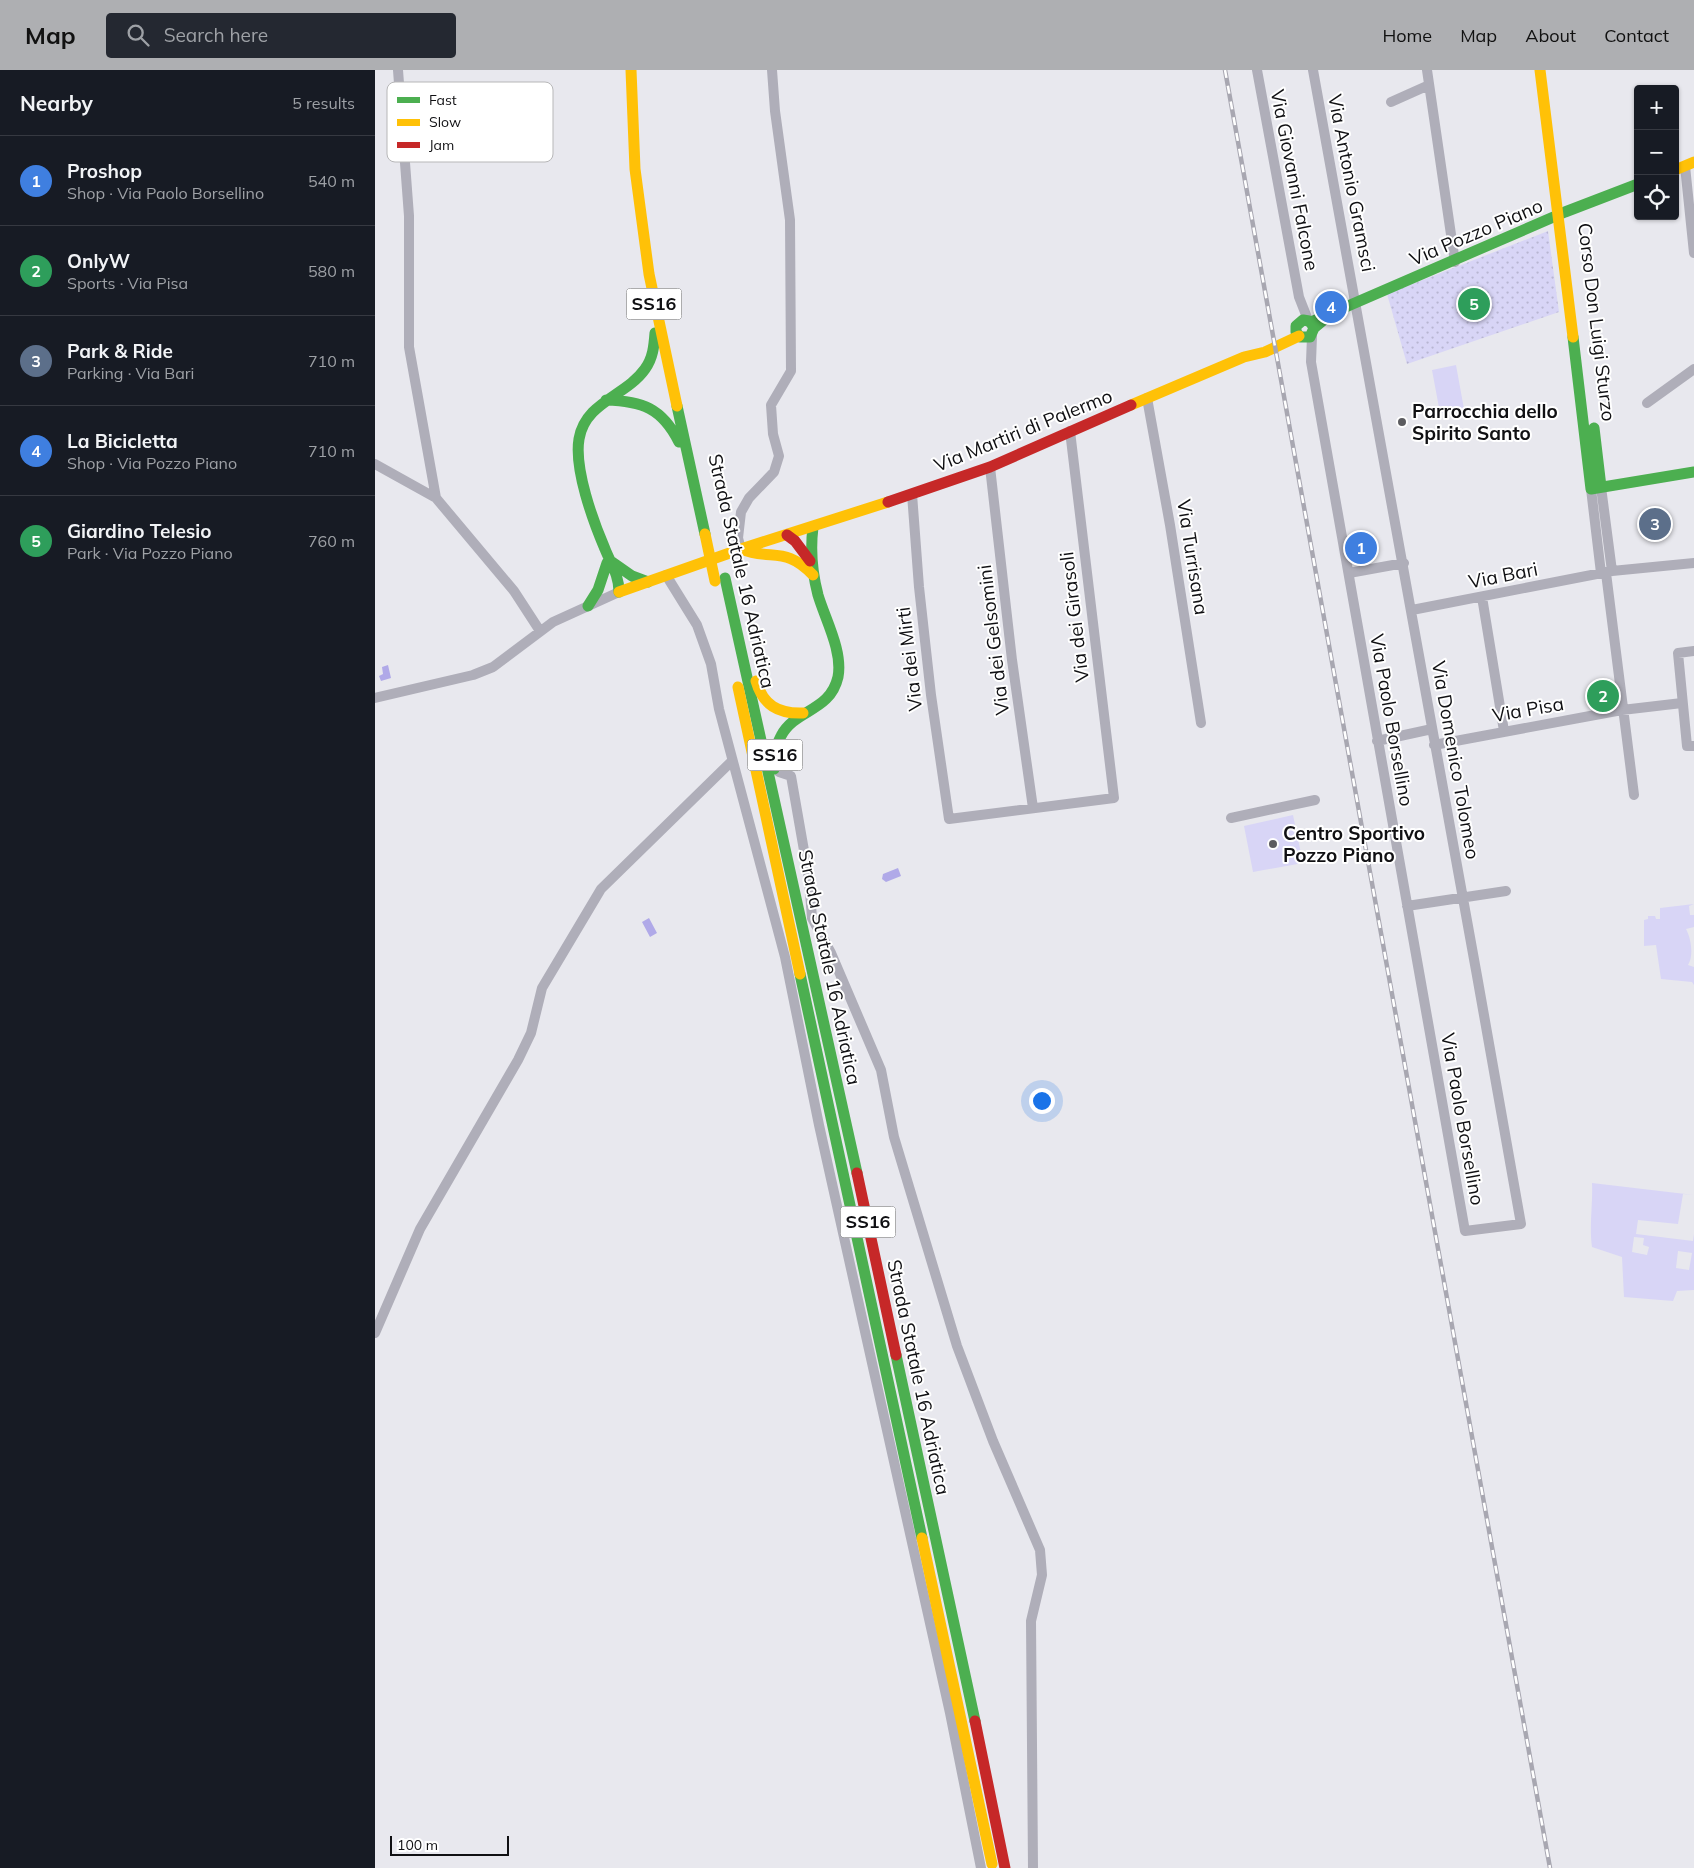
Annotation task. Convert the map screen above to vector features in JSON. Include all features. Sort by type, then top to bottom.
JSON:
[{"type":"main road","name":"Strada Statale 16 Adriatica","points":[[631,70],[635,169],[649,274],[692,473],[710,534]]},
{"type":"main road","name":"Strada Statale 16 Adriatica","points":[[641,70],[642,125],[661,283],[710,534],[993,1868]]},
{"type":"main road","name":"Corso Don Luigi Sturzo","points":[[1540,70],[1562,214],[1596,488]]},
{"type":"main road","name":"Corso Don Luigi Sturzo","points":[[1549,70],[1562,214]]},
{"type":"main road","name":"Via Pozzo Piano","points":[[1244,357],[1263,344],[1305,329],[1357,302],[1455,262],[1562,214],[1634,186]]},
{"type":"main road","name":"SS16","points":[[619,592],[609,579],[609,562],[579,463],[579,440],[584,422],[597,407],[637,380],[649,366],[655,351],[655,333],[649,302],[649,274]]},
{"type":"main road","name":"Via Martiri di Palermo","points":[[813,527],[990,467],[1244,357]]},
{"type":"main road","name":"SS16","points":[[606,400],[627,400],[643,404],[661,415],[674,428],[692,473]]},
{"type":"main road","points":[[1596,488],[1694,472]]},
{"type":"main road","name":"SS16","points":[[777,807],[775,748],[781,734],[789,723],[803,713],[819,707],[833,695],[838,675],[835,648],[810,561],[813,527]]},
{"type":"main road","points":[[619,592],[741,549],[813,527]]},
{"type":"main road","name":"SS16","points":[[787,535],[795,541],[810,561]]},
{"type":"main road","name":"SS16","points":[[787,535],[788,545],[794,557],[813,575]]},
{"type":"main road","points":[[741,549],[749,552],[777,553],[794,557]]},
{"type":"main road","name":"SS16","points":[[588,606],[598,590],[609,562]]},
{"type":"main road","points":[[609,562],[632,576],[648,582]]},
{"type":"main road","name":"Strada Statale 16 Adriatica","points":[[720,580],[731,600],[777,807],[982,1753],[1005,1868]]},
{"type":"main road","name":"SS16","points":[[731,600],[741,617],[758,690],[762,699],[778,712],[788,714],[803,713]]},
{"type":"street","points":[[741,549],[738,538],[741,512],[749,498],[774,472],[779,456],[773,434],[771,405],[791,371],[789,220],[775,111],[772,70]]},
{"type":"street","name":"Via Giovanni Falcone","points":[[1257,70],[1305,329]]},
{"type":"street","name":"Via Antonio Gramsci","points":[[1313,70],[1357,302]]},
{"type":"street","points":[[1427,70],[1455,262]]},
{"type":"street","points":[[1391,102],[1429,86]]},
{"type":"street","points":[[405,162],[409,216],[409,347],[437,498]]},
{"type":"street","points":[[1685,166],[1694,253]]},
{"type":"street","name":"Via Domenico Tolomeo","points":[[1357,302],[1404,563],[1434,745],[1521,1224],[1465,1232]]},
{"type":"street","name":"Via Paolo Borsellino","points":[[1305,329],[1465,1232]]},
{"type":"street","points":[[1647,403],[1694,369]]},
{"type":"street","name":"Via Turrisana","points":[[1147,398],[1170,525],[1201,723]]},
{"type":"street","name":"Via dei Girasoli","points":[[1033,808],[1114,798],[1070,432]]},
{"type":"street","points":[[375,464],[437,498],[514,591],[540,631]]},
{"type":"street","name":"Via dei Gelsomini","points":[[990,467],[1012,660],[1033,808]]},
{"type":"street","name":"Corso Don Luigi Sturzo","points":[[1596,488],[1633,795]]},
{"type":"street","name":"Via dei Mirti","points":[[912,494],[929,685],[949,819],[1033,808]]},
{"type":"street","points":[[1349,573],[1404,563]]},
{"type":"street","name":"Via Bari","points":[[1411,610],[1606,572],[1694,563]]},
{"type":"street","points":[[666,575],[697,625],[711,664],[731,759],[785,957],[819,1125],[950,1713],[981,1868]]},
{"type":"street","points":[[375,698],[486,670],[499,664],[540,631],[619,592]]},
{"type":"street","points":[[1481,597],[1504,732]]},
{"type":"street","points":[[1694,651],[1678,653],[1687,746],[1694,746]]},
{"type":"street","name":"Via Pisa","points":[[1434,745],[1622,710],[1682,703]]},
{"type":"street","points":[[1377,741],[1432,729]]},
{"type":"street","points":[[731,759],[749,762]]},
{"type":"street","points":[[375,1333],[420,1229],[518,1060],[531,1033],[542,988],[601,889],[731,759]]},
{"type":"street","points":[[779,772],[791,776],[809,879],[812,918],[831,953],[881,1070],[894,1138],[957,1346],[993,1441],[1040,1550],[1043,1575],[1031,1621],[1033,1868]]},
{"type":"street","points":[[1231,818],[1315,800]]},
{"type":"street","points":[[1407,906],[1506,890]]},
{"type":"shaded area","points":[[1548,231],[1559,312],[1407,364],[1387,294]]},
{"type":"shaded area","points":[[1456,365],[1464,409],[1440,413],[1432,370]]},
{"type":"shaded area","points":[[388,665],[391,678],[381,681],[379,676],[383,674],[382,667]]},
{"type":"shaded area","name":"Centro Sportivo Pozzo Piano","points":[[1293,815],[1303,863],[1253,872],[1244,826]]},
{"type":"shaded area","points":[[898,868],[901,876],[886,882],[882,879],[883,874]]},
{"type":"shaded area","points":[[1694,904],[1689,906],[1690,915],[1694,915],[1694,927],[1686,929],[1691,947],[1691,957],[1688,965],[1694,967],[1694,985],[1692,982],[1661,979],[1656,945],[1644,946],[1644,920],[1648,919],[1648,916],[1655,916],[1656,919],[1660,919],[1660,908]]},
{"type":"shaded area","points":[[649,918],[657,933],[650,937],[642,922]]},
{"type":"shaded area","points":[[1592,1183],[1694,1195],[1683,1194],[1678,1224],[1638,1220],[1636,1234],[1693,1241],[1694,1234],[1694,1290],[1677,1291],[1673,1301],[1624,1297],[1622,1257],[1592,1247]],"holes":[[[1634,1237],[1644,1238],[1643,1245],[1649,1247],[1647,1255],[1632,1252]],[[1678,1251],[1692,1253],[1689,1270],[1676,1268]]]},
{"type":"railway","points":[[1225,70],[1550,1868]]},
{"type":"traffic: fast","points":[[1311,322],[1565,212],[1634,186]]},
{"type":"traffic: fast","points":[[1314,327],[1309,321],[1303,320],[1296,326],[1296,332],[1300,337],[1310,337],[1314,328],[1326,318]]},
{"type":"traffic: fast","points":[[619,592],[616,575],[595,524],[582,480],[579,465],[579,439],[583,426],[589,416],[607,400],[628,386],[648,365],[654,347],[655,333]]},
{"type":"traffic: fast","points":[[1573,337],[1591,489],[1694,472]]},
{"type":"traffic: fast","points":[[606,400],[630,402],[650,409],[665,421],[679,442]]},
{"type":"traffic: fast","points":[[677,406],[705,534]]},
{"type":"traffic: fast","points":[[1594,428],[1601,487]]},
{"type":"traffic: fast","points":[[774,769],[778,744],[787,727],[828,697],[838,677],[839,667],[836,646],[814,578],[812,561],[813,527]]},
{"type":"traffic: fast","points":[[612,562],[632,576],[648,582]]},
{"type":"traffic: fast","points":[[588,606],[598,590],[607,563]]},
{"type":"traffic: fast","points":[[725,578],[857,1173]]},
{"type":"traffic: fast","points":[[800,974],[922,1538]]},
{"type":"traffic: fast","points":[[896,1355],[975,1721]]},
{"type":"traffic: slow","points":[[631,70],[635,169],[649,274],[677,406]]},
{"type":"traffic: slow","points":[[1540,70],[1573,337]]},
{"type":"traffic: slow","points":[[1679,168],[1694,162]]},
{"type":"traffic: slow","points":[[1131,405],[1244,357],[1265,352],[1299,336]]},
{"type":"traffic: slow","points":[[619,592],[741,549],[888,502]]},
{"type":"traffic: slow","points":[[705,534],[715,581]]},
{"type":"traffic: slow","points":[[741,549],[787,557],[795,560],[813,575]]},
{"type":"traffic: slow","points":[[756,681],[767,702],[779,710],[803,713]]},
{"type":"traffic: slow","points":[[738,687],[800,974]]},
{"type":"traffic: slow","points":[[922,1538],[992,1864]]},
{"type":"traffic: jam","points":[[888,502],[990,467],[1131,405]]},
{"type":"traffic: jam","points":[[787,535],[795,541],[810,561]]},
{"type":"traffic: jam","points":[[857,1173],[896,1355]]},
{"type":"traffic: jam","points":[[975,1721],[1005,1868]]},
{"type":"place","name":"Giardino Telesio","points":[[1474,304]]},
{"type":"place","name":"La Bicicletta","points":[[1331,307]]},
{"type":"place","name":"Parrocchia dello Spirito Santo","points":[[1402,422]]},
{"type":"place","name":"Park & Ride","points":[[1655,524]]},
{"type":"place","name":"Proshop","points":[[1361,548]]},
{"type":"place","name":"OnlyW","points":[[1603,696]]},
{"type":"place","name":"Centro Sportivo Pozzo Piano","points":[[1273,844]]}]
